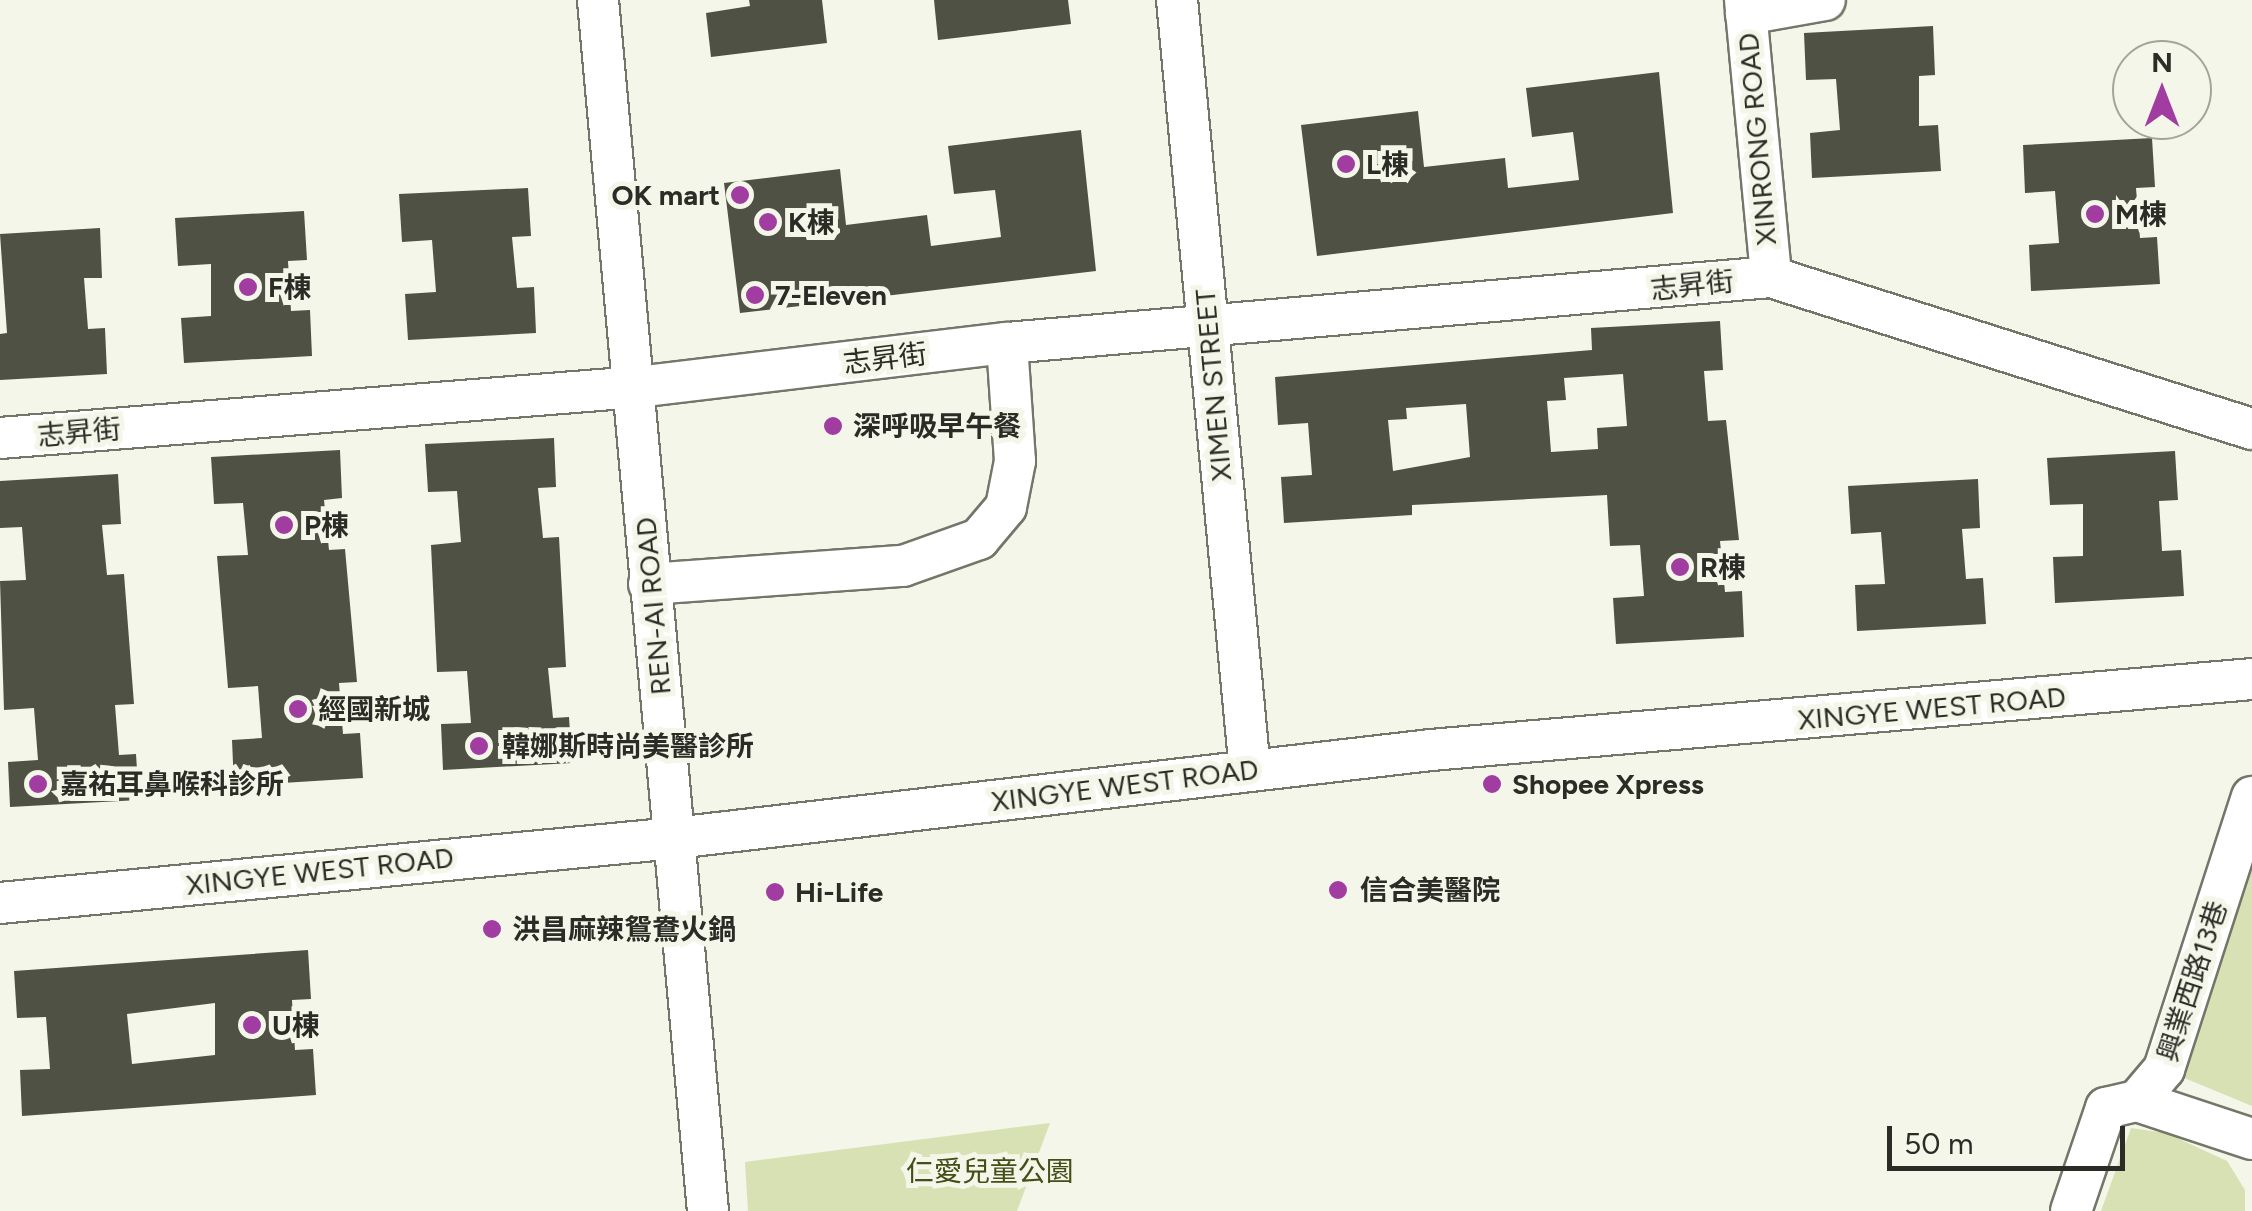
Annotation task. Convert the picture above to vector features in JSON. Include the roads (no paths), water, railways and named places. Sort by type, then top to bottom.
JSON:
[{"type":"street","name":"REN-AI ROAD","points":[[598,0],[636,387],[648,584],[708,1211]]},
{"type":"street","name":"XIMEN STREET","points":[[1177,0],[1250,770]]},
{"type":"street","points":[[1745,7],[1825,0]]},
{"type":"street","name":"XINRONG ROAD","points":[[1745,7],[1770,277]]},
{"type":"street","name":"志昇街","points":[[0,438],[636,387],[1008,343],[1208,332],[1770,277]]},
{"type":"street","points":[[1770,277],[2252,428]]},
{"type":"street","points":[[648,584],[904,566],[979,539],[1006,507],[1015,461],[1008,343]]},
{"type":"street","name":"XINGYE WEST ROAD","points":[[0,903],[675,838],[1250,770],[2252,679]]},
{"type":"street","name":"興業西路13巷","points":[[2137,1101],[2164,1069],[2252,796]]},
{"type":"street","points":[[2071,1211],[2106,1108],[2137,1101],[2252,1139]]},
{"type":"place","name":"L棟","points":[[1346,164]]},
{"type":"place","name":"OK mart","points":[[740,195]]},
{"type":"place","name":"M棟","points":[[2095,214]]},
{"type":"place","name":"K棟","points":[[768,222]]},
{"type":"place","name":"F棟","points":[[248,287]]},
{"type":"place","name":"7-Eleven","points":[[755,295]]},
{"type":"place","name":"深呼吸早午餐","points":[[833,426]]},
{"type":"place","name":"P棟","points":[[284,525]]},
{"type":"place","name":"R棟","points":[[1680,567]]},
{"type":"place","name":"經國新城","points":[[298,709]]},
{"type":"place","name":"韓娜斯時尚美醫診所","points":[[479,746]]},
{"type":"place","name":"嘉祐耳鼻喉科診所","points":[[38,784]]},
{"type":"place","name":"Shopee Xpress","points":[[1492,784]]},
{"type":"place","name":"信合美醫院","points":[[1338,890]]},
{"type":"place","name":"Hi-Life","points":[[775,892]]},
{"type":"place","name":"洪昌麻辣鴛鴦火鍋","points":[[492,929]]},
{"type":"place","name":"U棟","points":[[252,1025]]},
{"type":"park label","name":"仁愛兒童公園","points":[[990,1171]]}]
